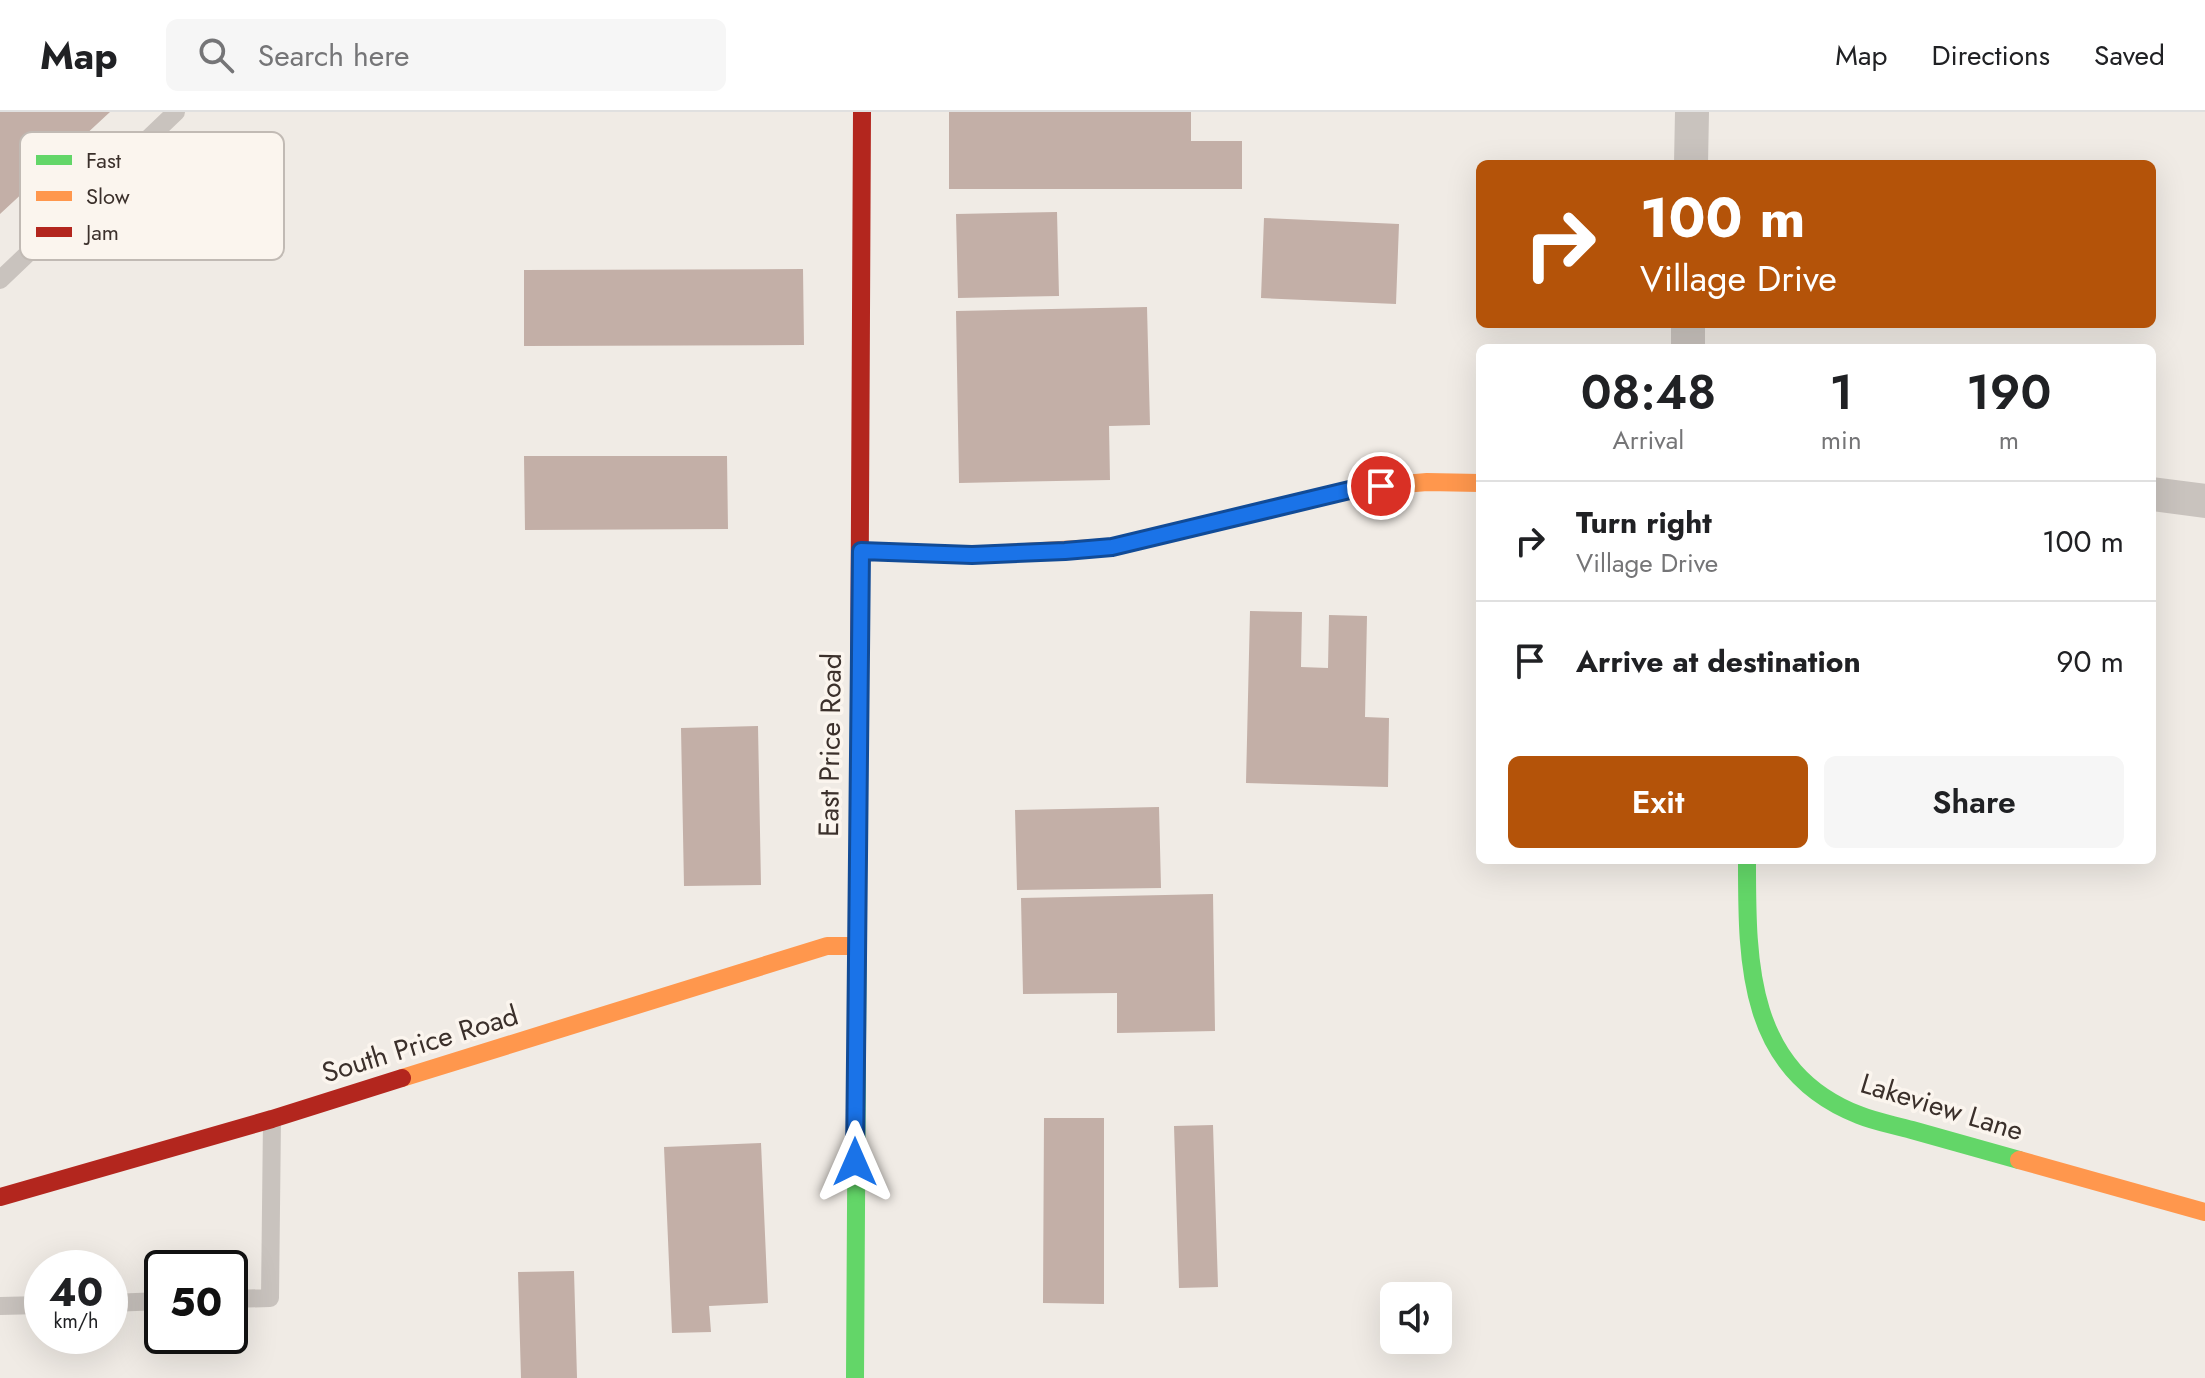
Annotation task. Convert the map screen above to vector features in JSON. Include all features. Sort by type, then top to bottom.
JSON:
[{"type":"street","name":"East Price Road","points":[[855,1378],[862,112]]},
{"type":"street","points":[[1691,160],[1692,112]]},
{"type":"street","points":[[861,551],[972,555],[1112,547],[1358,488],[1427,482],[1476,483]]},
{"type":"street","points":[[2156,495],[2205,501]]},
{"type":"street","name":"Lakeview Lane","points":[[1747,864],[1748,948],[1755,998],[1770,1040],[1793,1072],[1822,1095],[1858,1115],[2205,1212]]},
{"type":"street","name":"South Price Road","points":[[0,1197],[272,1119],[827,946],[855,946]]},
{"type":"lane","points":[[155,132],[176,112]]},
{"type":"lane","points":[[0,280],[21,260]]},
{"type":"lane","points":[[248,1299],[270,1298],[272,1119]]},
{"type":"lane","points":[[0,1306],[24,1305]]},
{"type":"building","points":[[0,112],[110,112],[88,132],[20,132],[20,195],[0,214]]},
{"type":"building","points":[[949,112],[1191,112],[1191,141],[1242,141],[1242,189],[949,189]]},
{"type":"building","points":[[1057,212],[1059,296],[958,298],[956,214]]},
{"type":"building","points":[[1264,218],[1399,224],[1396,304],[1261,298]]},
{"type":"building","points":[[803,269],[804,345],[524,346],[524,270]]},
{"type":"building","points":[[1147,307],[1150,425],[1109,426],[1110,480],[959,483],[956,311]]},
{"type":"building","points":[[524,456],[727,456],[728,529],[525,530]]},
{"type":"building","points":[[1250,611],[1302,612],[1301,667],[1328,668],[1329,615],[1367,616],[1365,717],[1389,718],[1388,787],[1246,783]]},
{"type":"building","points":[[758,726],[761,885],[684,886],[681,728]]},
{"type":"building","points":[[1159,807],[1161,888],[1017,890],[1015,810]]},
{"type":"building","points":[[1213,894],[1215,1031],[1117,1033],[1117,993],[1023,994],[1021,898]]},
{"type":"building","points":[[1044,1118],[1104,1118],[1104,1304],[1043,1303]]},
{"type":"building","points":[[1213,1125],[1218,1287],[1179,1288],[1174,1126]]},
{"type":"building","points":[[761,1143],[768,1303],[709,1306],[711,1332],[672,1333],[664,1147]]},
{"type":"building","points":[[574,1271],[577,1378],[521,1378],[518,1272]]},
{"type":"traffic: fast","points":[[855,1378],[859,711]]},
{"type":"traffic: fast","points":[[1747,864],[1753,974],[1761,1009],[1774,1042],[1794,1071],[1822,1096],[1859,1115],[2019,1160]]},
{"type":"traffic: slow","points":[[861,551],[972,555],[1112,547],[1358,488],[1427,482],[1476,483]]},
{"type":"traffic: slow","points":[[402,1078],[827,946],[855,946]]},
{"type":"traffic: slow","points":[[2019,1160],[2205,1212]]},
{"type":"traffic: jam","points":[[859,711],[862,112]]},
{"type":"traffic: jam","points":[[0,1197],[272,1119],[402,1078]]},
{"type":"route","points":[[855,1162],[861,551],[972,555],[1112,547],[1358,488],[1381,486]]}]
